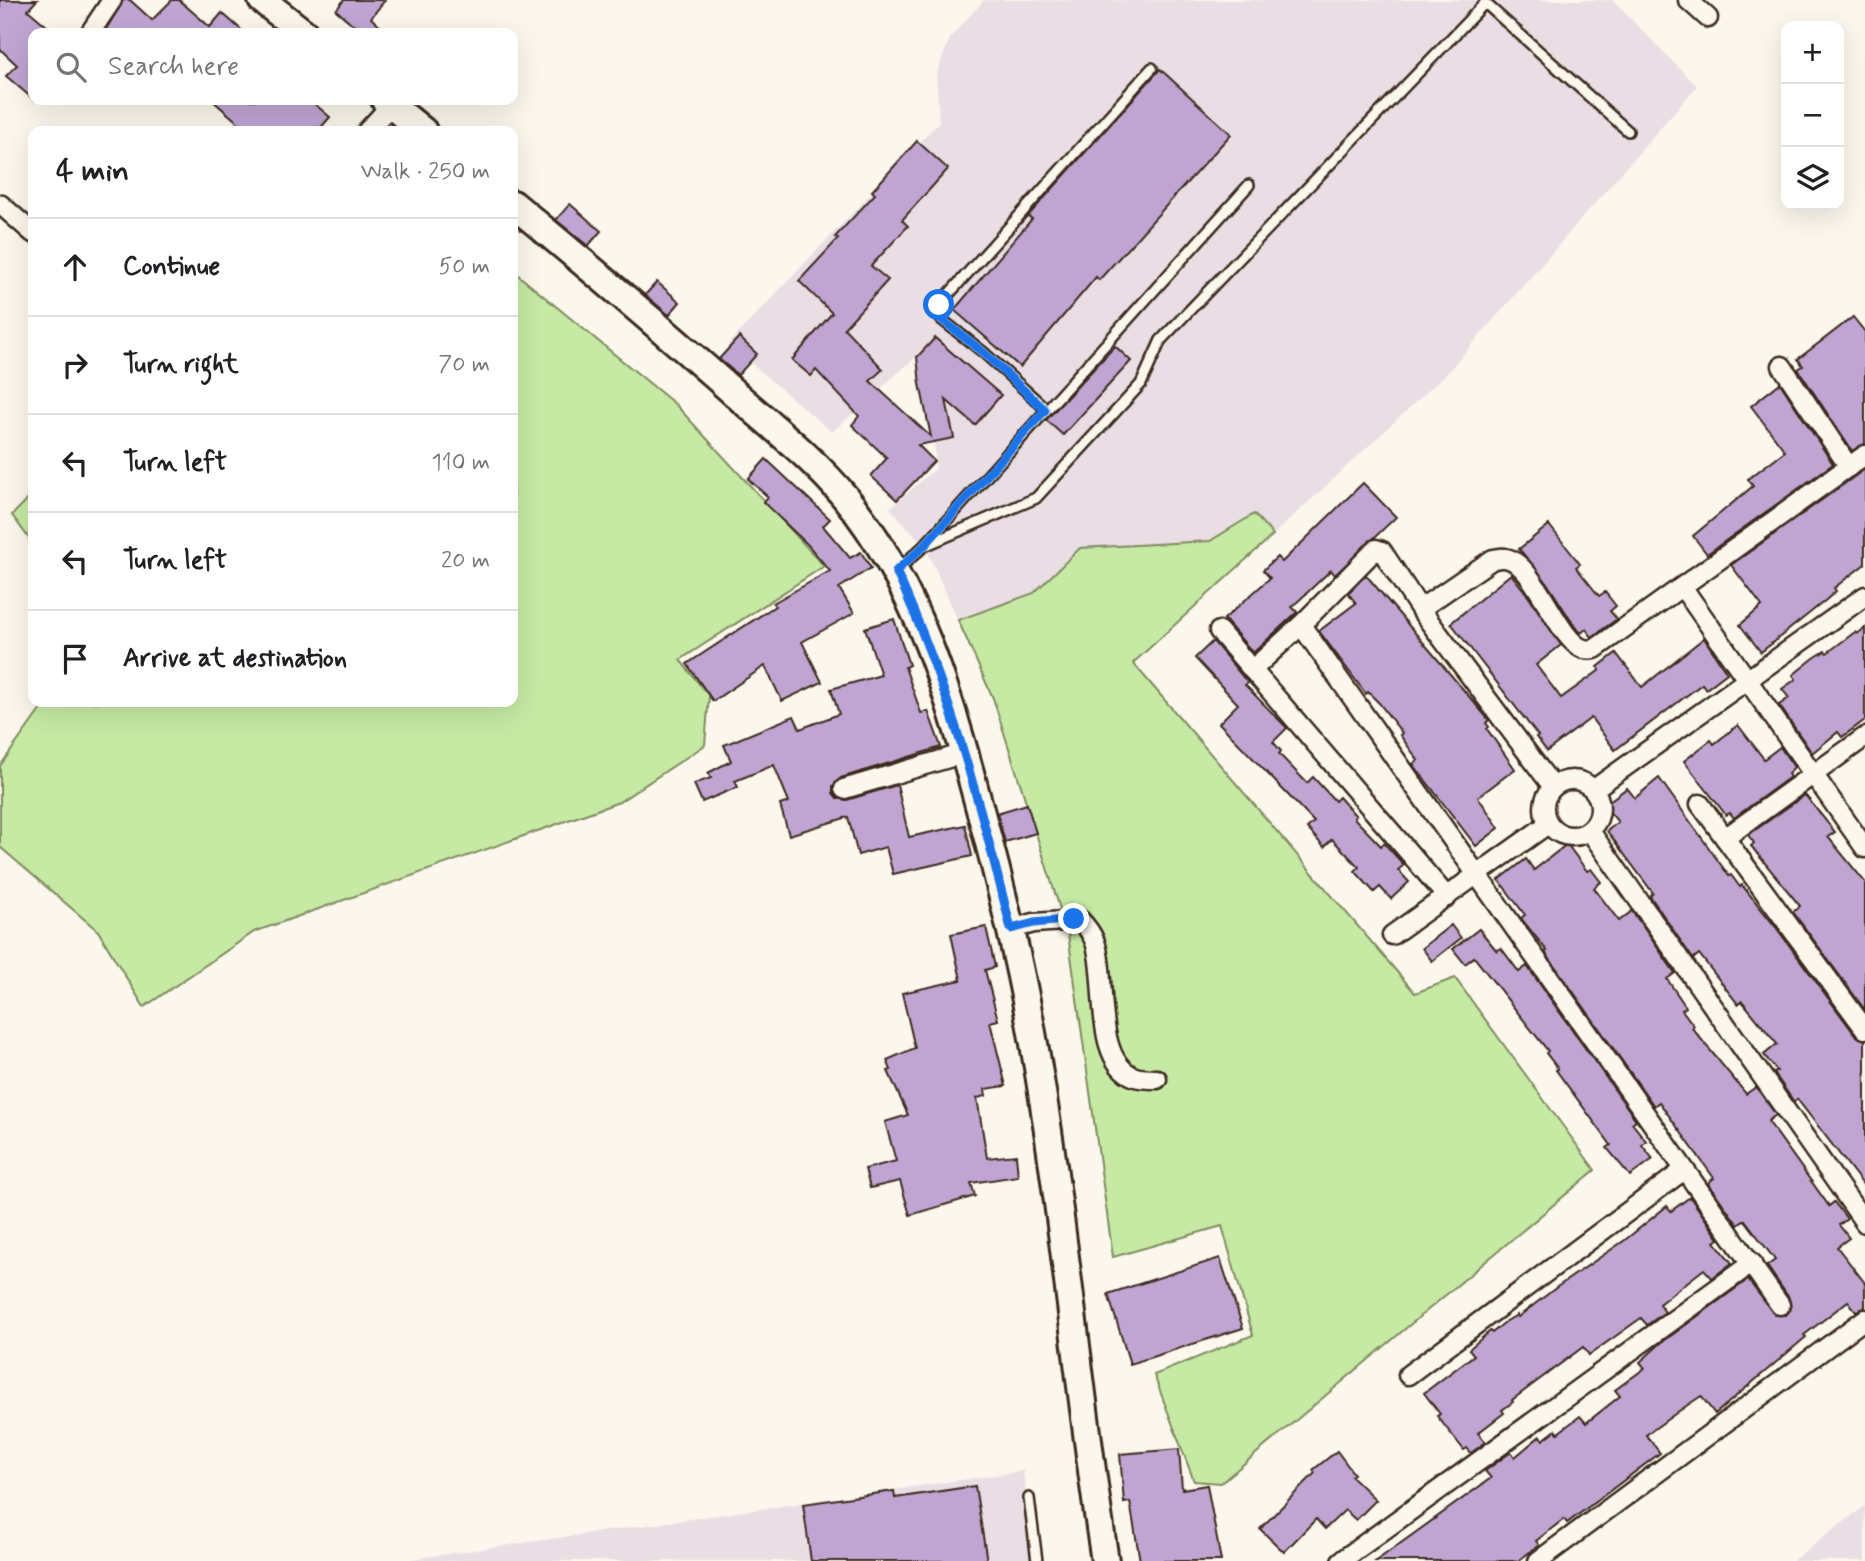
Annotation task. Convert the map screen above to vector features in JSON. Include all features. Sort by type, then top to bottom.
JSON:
[{"type":"street","points":[[93,28],[112,0]]},
{"type":"street","points":[[262,0],[298,28]]},
{"type":"street","points":[[1688,0],[1708,18]]},
{"type":"street","points":[[371,126],[386,105]]},
{"type":"street","points":[[391,105],[418,126]]},
{"type":"street","points":[[0,204],[28,229]]},
{"type":"street","points":[[518,208],[663,330],[794,446],[844,495],[896,571],[943,685],[965,753],[1011,929],[1047,1123],[1105,1561]]},
{"type":"street","points":[[1782,366],[1849,467]]},
{"type":"street","points":[[1420,609],[1493,559],[1506,558],[1517,563],[1571,640],[1583,649],[1595,649],[1865,455]]},
{"type":"street","points":[[1252,670],[1376,549],[1387,556],[1420,609],[1553,787]]},
{"type":"street","points":[[1683,588],[1865,848]]},
{"type":"street","points":[[1594,789],[1865,596]]},
{"type":"street","points":[[1301,625],[1780,1305]]},
{"type":"street","points":[[1219,631],[1447,897]]},
{"type":"street","points":[[1725,838],[1865,737]]},
{"type":"street","points":[[844,789],[965,753]]},
{"type":"street","points":[[1566,780],[1581,781],[1594,789],[1601,803],[1599,819],[1590,831],[1575,837],[1560,835],[1548,824],[1544,804],[1553,787],[1566,780]]},
{"type":"street","points":[[1700,804],[1865,1028]]},
{"type":"street","points":[[1392,935],[1548,824]]},
{"type":"street","points":[[1590,831],[1865,1223]]},
{"type":"street","points":[[1011,929],[1034,923],[1080,920],[1095,942],[1107,1034],[1114,1059],[1127,1073],[1137,1078],[1157,1079]]},
{"type":"street","points":[[1408,1376],[1684,1170]]},
{"type":"street","points":[[1341,1561],[1752,1263]]},
{"type":"street","points":[[1538,1561],[1865,1319]]},
{"type":"lane","points":[[924,546],[1036,498],[1140,384],[1161,340],[1485,3],[1628,131]]},
{"type":"lane","points":[[1045,410],[983,352],[941,319],[939,305],[1152,68]]},
{"type":"lane","points":[[896,571],[924,546],[1249,185]]},
{"type":"lane","points":[[1029,1498],[1037,1561]]},
{"type":"shaded area","points":[[984,0],[1612,0],[1697,86],[1448,372],[1273,535],[1254,514],[1210,541],[1081,548],[1034,593],[958,620],[925,546],[890,508],[936,468],[926,348],[832,432],[728,344],[939,122],[936,75],[950,38]]},
{"type":"shaded area","points":[[1023,1471],[1036,1561],[398,1561]]},
{"type":"shaded area","points":[[1865,1506],[1865,1561],[1792,1561]]},
{"type":"green space","points":[[518,275],[676,405],[824,566],[680,660],[709,696],[705,745],[619,802],[254,932],[144,1007],[98,931],[0,847],[0,766],[42,707],[518,707]]},
{"type":"green space","points":[[28,499],[28,537],[12,515]]},
{"type":"green space","points":[[1254,514],[1273,535],[1133,663],[1415,993],[1455,978],[1595,1170],[1221,1483],[1194,1481],[1154,1375],[1253,1335],[1222,1226],[1113,1257],[1068,934],[993,698],[958,620],[1034,593],[1080,548],[1210,541]]},
{"type":"building","points":[[0,0],[37,0],[28,10],[49,28],[28,28],[28,95],[6,76],[17,65],[0,49]]},
{"type":"building","points":[[123,0],[130,0],[152,20],[172,0],[179,0],[210,27],[222,13],[239,28],[107,28]]},
{"type":"building","points":[[344,0],[385,0],[371,18],[382,28],[357,28],[336,10]]},
{"type":"building","points":[[1160,69],[1231,134],[1099,280],[1096,277],[1020,367],[954,310],[1032,219],[1028,216]]},
{"type":"building","points":[[218,105],[316,105],[330,117],[322,126],[242,126]]},
{"type":"building","points":[[917,141],[948,169],[902,220],[908,226],[871,266],[888,280],[844,328],[883,369],[870,381],[931,437],[917,357],[935,338],[1001,395],[975,425],[946,400],[954,438],[918,445],[934,461],[897,500],[871,476],[887,458],[852,425],[859,416],[816,370],[811,376],[792,360],[832,313],[799,281],[838,239],[835,237],[875,194],[872,191]]},
{"type":"building","points":[[570,204],[601,231],[588,246],[556,220]]},
{"type":"building","points":[[657,282],[680,302],[669,315],[645,295]]},
{"type":"building","points":[[1853,317],[1865,332],[1865,444],[1852,451],[1798,369],[1803,366],[1798,359]]},
{"type":"building","points":[[739,337],[757,354],[738,375],[719,359]]},
{"type":"building","points":[[1115,346],[1131,361],[1063,435],[1046,420]]},
{"type":"building","points":[[1780,383],[1833,464],[1707,554],[1693,536],[1753,486],[1748,479],[1785,451],[1751,406]]},
{"type":"building","points":[[766,459],[830,519],[823,526],[850,558],[861,552],[871,568],[839,588],[854,613],[802,642],[822,682],[782,701],[765,666],[713,701],[687,664],[775,606],[773,603],[830,571],[807,544],[763,502],[768,497],[748,479]]},
{"type":"building","points":[[1865,469],[1865,564],[1834,588],[1836,591],[1826,600],[1761,652],[1740,625],[1762,606],[1731,565]]},
{"type":"building","points":[[1363,483],[1396,517],[1335,575],[1331,570],[1292,607],[1297,612],[1253,653],[1224,619],[1270,578],[1263,570],[1277,557],[1282,562]]},
{"type":"building","points":[[1549,525],[1580,564],[1576,567],[1599,596],[1605,592],[1616,606],[1610,611],[1617,619],[1592,637],[1586,629],[1581,633],[1574,625],[1545,580],[1519,549]]},
{"type":"building","points":[[1511,574],[1561,645],[1536,665],[1561,698],[1600,670],[1598,667],[1616,653],[1642,687],[1704,638],[1727,673],[1706,689],[1702,684],[1615,750],[1591,718],[1547,751],[1451,623]]},
{"type":"building","points":[[1366,575],[1489,720],[1486,723],[1489,727],[1487,729],[1515,769],[1478,797],[1499,828],[1476,846],[1413,764],[1418,760],[1400,735],[1402,733],[1379,703],[1368,692],[1366,694],[1319,631],[1356,603],[1348,593]]},
{"type":"building","points":[[894,619],[909,665],[905,667],[921,713],[928,711],[941,747],[841,778],[833,786],[833,793],[837,798],[847,800],[897,785],[909,837],[965,825],[972,856],[893,874],[886,847],[858,855],[848,817],[789,835],[780,805],[789,802],[774,765],[735,781],[738,787],[702,802],[694,784],[711,778],[708,773],[731,761],[724,745],[794,716],[800,729],[839,714],[831,689],[881,675],[865,628]]},
{"type":"building","points":[[1865,628],[1865,720],[1842,737],[1838,732],[1812,753],[1779,705],[1789,698],[1782,689],[1796,679],[1793,675],[1814,658],[1825,651],[1827,653],[1855,632],[1857,634]]},
{"type":"building","points":[[1213,641],[1248,683],[1245,685],[1287,728],[1273,742],[1281,751],[1279,754],[1307,783],[1313,777],[1335,801],[1339,797],[1356,816],[1354,818],[1381,846],[1384,843],[1404,865],[1398,870],[1409,882],[1391,899],[1380,887],[1374,892],[1355,871],[1359,867],[1332,839],[1324,847],[1307,828],[1314,822],[1219,723],[1238,704],[1195,658]]},
{"type":"building","points":[[1738,725],[1764,759],[1780,747],[1794,767],[1788,774],[1790,777],[1734,818],[1730,813],[1726,815],[1684,761],[1711,740],[1714,744]]},
{"type":"building","points":[[1659,778],[1729,876],[1731,875],[1740,887],[1742,885],[1775,926],[1856,1036],[1865,1040],[1865,1187],[1797,1099],[1794,1102],[1774,1073],[1777,1071],[1764,1055],[1777,1044],[1742,1001],[1738,1004],[1699,954],[1693,959],[1650,896],[1653,893],[1607,831],[1618,822],[1604,805],[1627,788],[1635,798]]},
{"type":"building","points":[[1805,795],[1835,832],[1828,837],[1865,882],[1865,1010],[1793,912],[1800,906],[1751,846],[1754,843],[1748,835]]},
{"type":"building","points":[[1027,804],[1036,833],[1005,842],[997,813]]},
{"type":"building","points":[[1567,844],[1587,871],[1591,869],[1601,882],[1594,888],[1619,921],[1632,911],[1675,973],[1667,979],[1686,1007],[1682,1010],[1694,1026],[1692,1028],[1746,1094],[1756,1087],[1776,1115],[1768,1121],[1829,1206],[1834,1202],[1847,1219],[1839,1225],[1849,1238],[1837,1247],[1865,1283],[1865,1308],[1856,1311],[1848,1301],[1804,1335],[1806,1337],[1715,1414],[1701,1396],[1646,1435],[1660,1453],[1567,1523],[1564,1519],[1536,1541],[1539,1545],[1518,1561],[1376,1561],[1491,1478],[1485,1471],[1511,1452],[1515,1457],[1540,1436],[1543,1440],[1556,1430],[1558,1433],[1580,1416],[1586,1423],[1620,1396],[1615,1390],[1645,1368],[1640,1362],[1661,1343],[1746,1281],[1748,1280],[1775,1315],[1786,1315],[1791,1309],[1789,1298],[1767,1266],[1775,1260],[1745,1220],[1738,1225],[1708,1183],[1714,1178],[1659,1102],[1654,1106],[1545,952],[1547,951],[1521,918],[1525,915],[1499,880],[1526,859],[1534,870]]},
{"type":"building","points":[[1451,925],[1461,938],[1432,961],[1422,948]]},
{"type":"building","points":[[986,927],[995,967],[985,970],[998,1020],[990,1022],[1006,1086],[985,1089],[986,1096],[977,1098],[987,1158],[1016,1155],[1018,1176],[971,1183],[975,1196],[910,1215],[900,1181],[870,1188],[865,1169],[896,1161],[885,1122],[908,1115],[888,1071],[891,1070],[887,1060],[915,1048],[902,993],[961,980],[951,934]]},
{"type":"building","points":[[1479,929],[1497,951],[1501,948],[1519,972],[1527,966],[1636,1120],[1632,1123],[1646,1141],[1642,1145],[1653,1159],[1630,1176],[1607,1148],[1611,1145],[1556,1070],[1558,1069],[1546,1053],[1548,1051],[1474,957],[1465,964],[1453,949]]},
{"type":"building","points":[[1690,1197],[1719,1239],[1715,1242],[1732,1263],[1712,1278],[1704,1269],[1659,1304],[1665,1312],[1647,1325],[1641,1318],[1589,1355],[1583,1347],[1512,1400],[1513,1402],[1502,1410],[1504,1413],[1478,1433],[1486,1442],[1471,1453],[1467,1448],[1464,1450],[1437,1416],[1440,1414],[1424,1393],[1474,1355],[1469,1349],[1490,1331],[1492,1333],[1505,1322],[1517,1315],[1518,1317],[1625,1240],[1667,1206],[1671,1211]]},
{"type":"building","points":[[1220,1258],[1243,1328],[1130,1364],[1108,1294]]},
{"type":"building","points":[[1179,1449],[1182,1489],[1207,1485],[1221,1561],[1140,1561],[1130,1502],[1124,1503],[1120,1454]]},
{"type":"building","points":[[1337,1451],[1354,1474],[1351,1476],[1376,1500],[1356,1520],[1345,1510],[1325,1529],[1316,1519],[1284,1552],[1260,1529],[1315,1473],[1313,1470]]},
{"type":"building","points":[[975,1486],[987,1561],[811,1561],[803,1504],[894,1491],[895,1498]]},
{"type":"route","points":[[939,305],[941,319],[983,352],[1045,410],[924,546],[896,571],[943,685],[965,753],[1011,929],[1034,923],[1074,919]]}]
